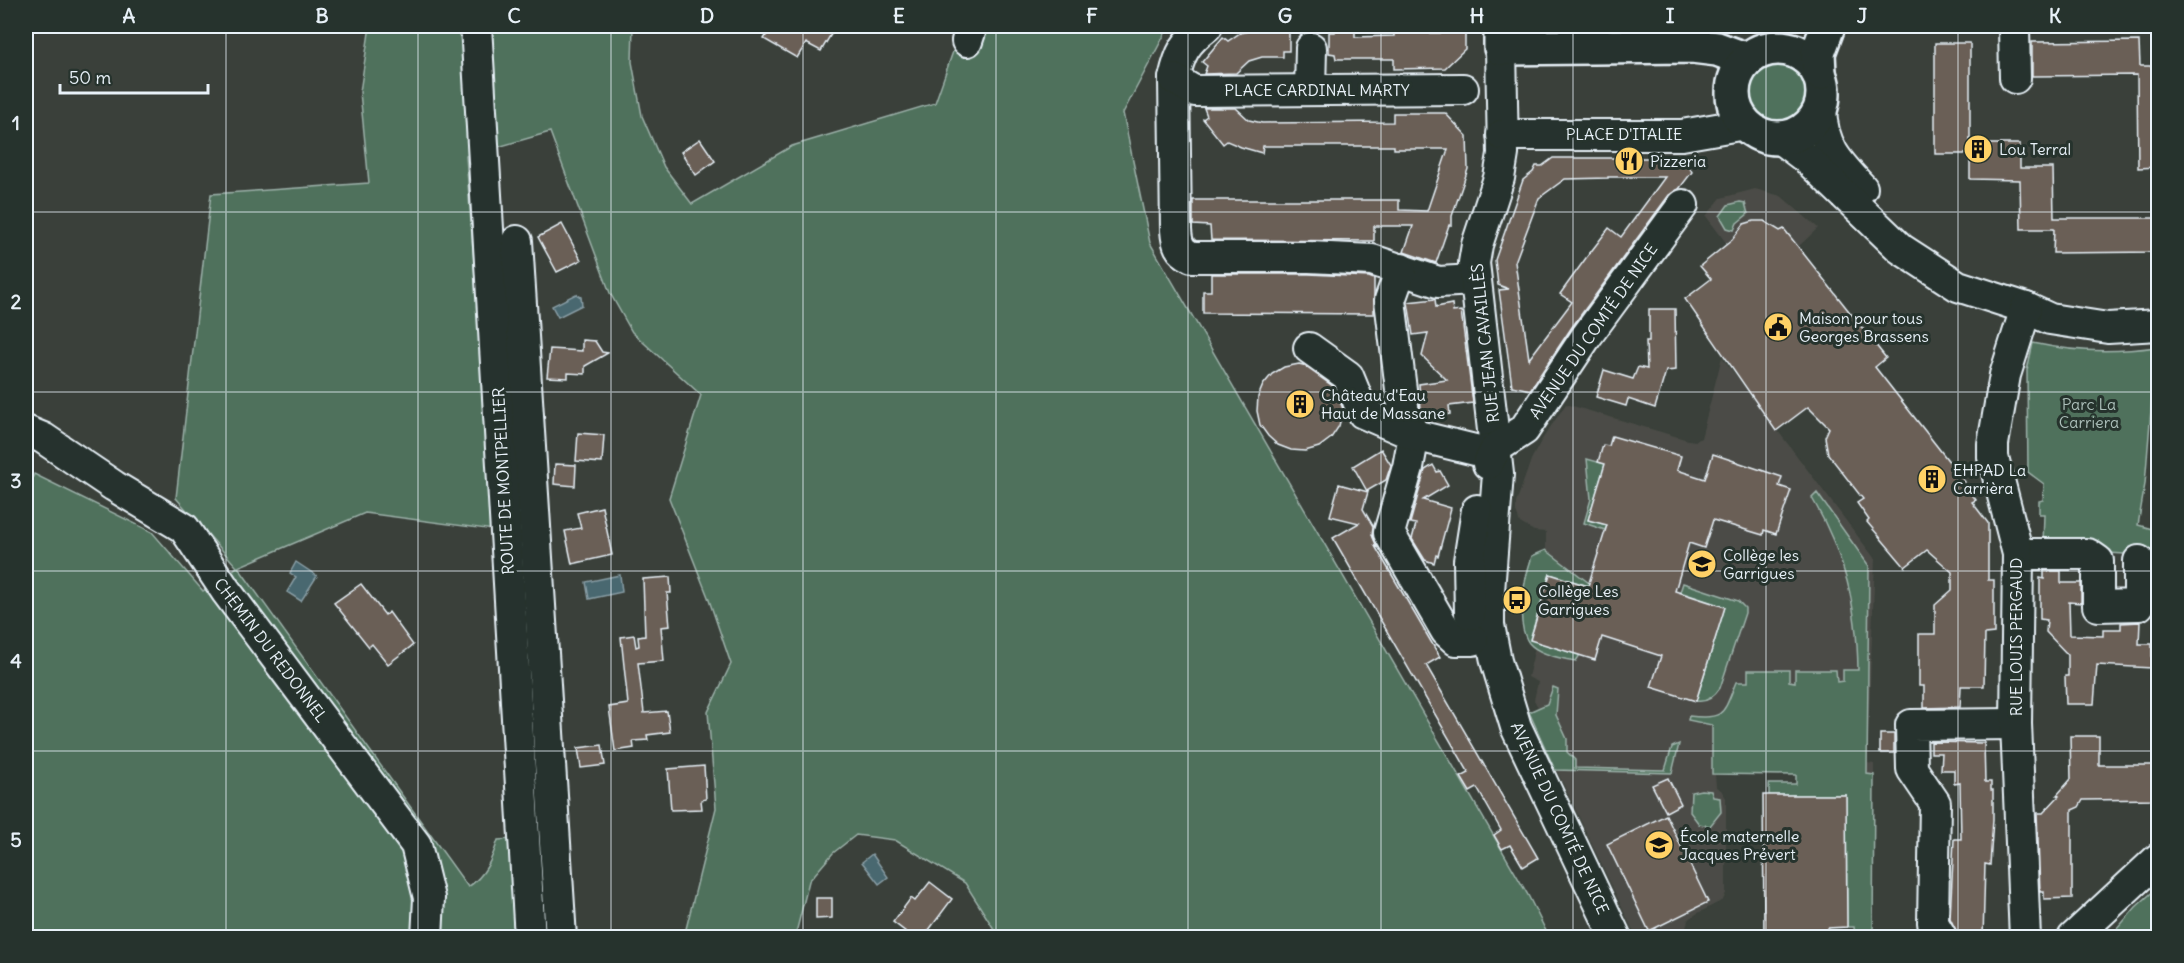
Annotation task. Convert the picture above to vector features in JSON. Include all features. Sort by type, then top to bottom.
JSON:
[{"type":"main road","points":[[1799,26],[1790,39],[1757,54],[1736,76],[1733,89],[1738,115],[1745,124],[1759,134],[1779,138],[1800,133],[1809,126],[1821,109],[1823,90],[1818,53],[1828,26]]},
{"type":"main road","points":[[1501,37],[1692,46],[1757,54],[1779,47],[1798,52],[1807,58],[1819,73]]},
{"type":"street","name":"ROUTE DE MONTPELLIER","points":[[476,26],[530,937]]},
{"type":"street","points":[[1207,26],[1189,40],[1179,56],[1174,79],[1176,230],[1177,243],[1182,252],[1192,257],[1309,257],[1372,260],[1438,282],[1476,280]]},
{"type":"street","points":[[2014,26],[2015,78]]},
{"type":"street","name":"RUE JEAN CAVAILLÈS","points":[[1496,448],[1474,263],[1477,245],[1499,177],[1503,154],[1501,37]]},
{"type":"street","points":[[1310,90],[1311,48]]},
{"type":"street","name":"PLACE CARDINAL MARTY","points":[[1174,79],[1194,91],[1463,89]]},
{"type":"street","points":[[1821,109],[1821,126],[1829,148],[1839,164],[1910,233],[1974,280],[1991,296]]},
{"type":"street","name":"PLACE D'ITALIE","points":[[1502,135],[1682,135],[1745,124]]},
{"type":"street","points":[[1779,138],[1807,159],[1901,249],[1958,286],[2026,308],[2050,319],[2108,328],[2158,325]]},
{"type":"street","name":"AVENUE DU COMTÉ DE NICE","points":[[1596,938],[1518,778],[1491,711],[1478,669],[1473,640],[1468,561],[1484,471],[1496,448],[1524,430],[1586,337],[1683,205]]},
{"type":"street","points":[[517,241],[561,938]]},
{"type":"street","points":[[1401,269],[1390,300],[1404,414],[1414,435],[1408,467],[1389,533],[1446,631],[1456,640],[1473,640]]},
{"type":"street","points":[[2026,308],[2132,311],[2158,306]]},
{"type":"street","name":"RUE LOUIS PERGAUD","points":[[2025,938],[2016,723],[2018,554],[1993,457],[1993,444],[2005,375],[2026,308]]},
{"type":"street","points":[[1309,348],[1348,376],[1363,412],[1414,435],[1479,451],[1496,448]]},
{"type":"street","name":"CHEMIN DU REDONNEL","points":[[26,430],[44,438],[114,486],[184,528],[226,591],[416,845],[429,898],[427,938]]},
{"type":"street","name":"AVENUE DU COMTÉ DE NICE","points":[[1496,448],[1498,474],[1488,591],[1490,625],[1496,661],[1516,727],[1616,938]]},
{"type":"street","points":[[2018,554],[2088,554],[2098,561],[2098,606],[2139,605],[2139,561]]},
{"type":"street","points":[[1942,938],[1933,923],[1935,803],[1912,769],[1911,725],[2016,723]]},
{"type":"street","points":[[2074,937],[2158,859]]},
{"type":"shaded area","points":[[1755,189],[1781,196],[1818,228],[1758,285],[1706,216],[1721,198]]},
{"type":"shaded area","name":"Collège les Garrigues","points":[[1722,357],[1875,559],[1867,763],[1874,764],[1874,775],[1715,774],[1716,787],[1726,798],[1726,893],[1723,900],[1688,920],[1686,928],[1666,937],[1636,937],[1529,712],[1538,707],[1534,700],[1538,682],[1528,677],[1535,648],[1529,643],[1524,631],[1523,591],[1532,556],[1546,550],[1546,532],[1534,531],[1520,523],[1516,503],[1531,460],[1566,404],[1688,440],[1696,441],[1701,438]]},
{"type":"green space","points":[[370,26],[633,26],[632,62],[642,116],[664,167],[692,204],[792,146],[935,103],[962,26],[1169,26],[1123,113],[1150,243],[1528,895],[1549,937],[999,937],[965,883],[895,840],[856,835],[833,853],[809,881],[795,937],[684,937],[716,808],[708,712],[731,664],[708,597],[669,498],[701,395],[632,332],[610,293],[550,132],[466,156],[494,530],[365,513],[238,567],[468,887],[487,867],[498,840],[513,839],[516,937],[26,938],[26,493],[34,474],[152,532],[203,591],[237,567],[176,498],[211,194],[369,183],[360,92]]},
{"type":"green space","points":[[1772,64],[1784,64],[1799,72],[1807,87],[1807,99],[1799,114],[1784,122],[1772,122],[1757,114],[1749,99],[1749,87],[1757,72]]},
{"type":"green space","points":[[1745,203],[1748,214],[1737,223],[1734,230],[1727,228],[1720,216],[1728,205]]},
{"type":"green space","name":"Parc La Carriera","points":[[2033,343],[2094,351],[2156,347],[2145,484],[2138,525],[2152,529],[2158,534],[2158,556],[2043,545],[2044,514],[2039,514],[2039,501],[2043,500],[2044,484],[2028,472],[2027,370]]},
{"type":"green space","points":[[1587,459],[1605,464],[1588,520],[1607,525],[1605,530],[1584,523],[1591,499]]},
{"type":"green space","points":[[1817,493],[1869,566],[1867,774],[1874,775],[1873,937],[1855,937],[1854,927],[1847,927],[1846,795],[1769,795],[1769,784],[1796,784],[1796,775],[1712,774],[1712,725],[1688,720],[1689,716],[1710,717],[1721,712],[1736,682],[1748,682],[1748,670],[1789,670],[1789,681],[1795,682],[1795,670],[1836,670],[1837,682],[1843,681],[1843,670],[1858,670],[1852,602],[1833,540],[1812,498]]},
{"type":"green space","points":[[1546,550],[1589,583],[1588,586],[1550,574],[1530,639],[1580,655],[1576,661],[1544,653],[1533,647],[1529,643],[1522,624],[1522,600],[1532,556]]},
{"type":"green space","points":[[1683,583],[1738,601],[1745,608],[1720,688],[1713,697],[1704,701],[1696,701],[1725,607],[1680,592]]},
{"type":"green space","points":[[1553,687],[1558,689],[1556,715],[1567,739],[1567,752],[1575,760],[1575,768],[1665,770],[1672,747],[1679,744],[1672,773],[1555,770],[1529,712],[1547,704]]},
{"type":"green space","points":[[1711,791],[1713,797],[1720,798],[1721,812],[1710,826],[1699,824],[1690,812],[1691,792]]},
{"type":"green space","points":[[2158,887],[2158,937],[2110,937],[2136,907]]},
{"type":"water","points":[[576,294],[581,297],[582,305],[558,317],[552,306]]},
{"type":"water","points":[[296,562],[317,576],[301,601],[287,592],[296,577],[290,573]]},
{"type":"water","points":[[620,575],[622,592],[589,599],[586,582]]},
{"type":"water","points":[[872,854],[888,877],[879,884],[862,862]]},
{"type":"building","points":[[772,26],[836,26],[821,51],[806,43],[797,58],[764,39]]},
{"type":"building","points":[[1262,26],[1282,26],[1283,29],[1289,29],[1289,51],[1283,51],[1283,57],[1262,57],[1249,61],[1236,73],[1204,74],[1207,66],[1202,62],[1223,37],[1228,41],[1240,33],[1262,28]]},
{"type":"building","points":[[1335,26],[1355,26],[1355,37],[1394,36],[1394,33],[1444,33],[1442,26],[1465,26],[1465,49],[1445,68],[1394,69],[1394,59],[1336,59],[1335,54],[1329,53],[1329,32],[1335,32]]},
{"type":"building","points":[[2139,41],[2140,66],[2158,66],[2158,167],[2138,168],[2137,75],[2032,76],[2032,42]]},
{"type":"building","name":"Lou Terral","points":[[1935,43],[1970,43],[1970,144],[2020,144],[2020,168],[2053,168],[2054,218],[2158,218],[2158,252],[2053,253],[2054,229],[2021,229],[2020,180],[1970,179],[1970,154],[1935,154]]},
{"type":"building","points":[[1204,108],[1236,108],[1249,120],[1262,123],[1393,122],[1393,113],[1445,113],[1467,136],[1468,169],[1452,216],[1452,225],[1449,225],[1436,263],[1404,252],[1413,226],[1374,226],[1374,241],[1211,240],[1210,226],[1193,225],[1193,200],[1399,200],[1399,210],[1427,211],[1448,149],[1394,149],[1394,146],[1263,146],[1262,153],[1227,141],[1223,144],[1203,119],[1207,116]]},
{"type":"building","points":[[700,139],[715,161],[696,175],[681,152]]},
{"type":"building","points":[[1553,158],[1684,158],[1692,172],[1679,189],[1669,195],[1572,327],[1530,390],[1512,386],[1499,290],[1509,289],[1498,285],[1495,260],[1523,180],[1533,172],[1536,166],[1542,166]],"holes":[[[1665,177],[1621,237],[1609,228],[1586,258],[1560,294],[1572,302],[1529,359],[1515,262],[1539,198],[1565,179]]]},
{"type":"building","points":[[1764,221],[1780,231],[1784,229],[1886,358],[1875,367],[1965,482],[1976,500],[1972,502],[1988,523],[1988,580],[1994,580],[1994,633],[1985,634],[1984,686],[1961,686],[1960,707],[1924,708],[1924,686],[1919,686],[1919,634],[1935,634],[1935,605],[1952,590],[1952,572],[1927,550],[1905,567],[1867,522],[1869,520],[1857,503],[1863,499],[1828,454],[1825,437],[1829,428],[1808,407],[1776,431],[1685,299],[1711,279],[1700,266],[1732,240],[1744,224]]},
{"type":"building","points":[[562,224],[581,260],[557,272],[538,237]]},
{"type":"building","points":[[1211,274],[1309,274],[1369,277],[1374,279],[1374,314],[1203,313],[1203,291],[1211,291]]},
{"type":"building","points":[[1435,299],[1436,307],[1452,304],[1453,312],[1461,311],[1473,403],[1449,406],[1450,414],[1425,417],[1421,409],[1419,384],[1447,380],[1422,356],[1428,333],[1413,335],[1408,302]]},
{"type":"building","points":[[1649,309],[1675,309],[1676,370],[1666,371],[1655,408],[1628,399],[1626,406],[1596,397],[1604,370],[1633,379],[1638,367],[1647,369],[1646,341],[1649,341]]},
{"type":"building","points":[[582,340],[595,341],[602,352],[608,353],[585,366],[585,374],[568,373],[568,378],[547,377],[550,349],[582,351]]},
{"type":"building","name":"Château d'Eau Haut de Massane","points":[[1299,364],[1334,387],[1343,409],[1339,426],[1331,438],[1319,447],[1305,451],[1291,450],[1278,445],[1260,425],[1257,411],[1258,397],[1263,385],[1272,374],[1284,367]]},
{"type":"building","points":[[578,433],[604,435],[602,463],[576,461]]},
{"type":"building","points":[[1612,436],[1681,456],[1677,470],[1705,479],[1713,454],[1782,477],[1779,486],[1791,490],[1776,534],[1764,530],[1763,535],[1713,520],[1704,548],[1689,543],[1675,591],[1725,607],[1696,701],[1651,687],[1661,656],[1602,637],[1595,660],[1530,640],[1550,574],[1588,586],[1607,525],[1588,520],[1605,464],[1598,462],[1603,445],[1609,446]]},
{"type":"building","points":[[1381,449],[1391,465],[1386,480],[1367,491],[1353,466]]},
{"type":"building","points":[[555,464],[576,465],[575,486],[554,484]]},
{"type":"building","points":[[1433,465],[1437,472],[1440,471],[1448,485],[1423,500],[1451,508],[1434,563],[1425,560],[1412,539],[1416,524],[1410,523],[1425,470]]},
{"type":"building","points":[[1339,484],[1368,492],[1363,509],[1373,526],[1372,535],[1377,547],[1375,546],[1440,657],[1426,665],[1538,858],[1523,867],[1510,845],[1502,849],[1494,835],[1501,830],[1477,788],[1470,792],[1461,777],[1469,773],[1333,538],[1359,523],[1330,516]]},
{"type":"building","points":[[602,507],[612,555],[572,564],[565,531],[581,528],[577,513]]},
{"type":"building","points":[[2044,571],[2061,571],[2061,583],[2081,583],[2081,603],[2069,602],[2070,635],[2103,636],[2103,629],[2121,629],[2121,623],[2140,622],[2139,644],[2152,644],[2152,668],[2097,665],[2094,704],[2066,704],[2065,676],[2068,676],[2068,655],[2046,632],[2047,620],[2040,619],[2040,578],[2044,579]]},
{"type":"building","points":[[670,577],[671,593],[667,593],[670,626],[661,627],[664,661],[638,663],[644,713],[667,711],[670,732],[647,735],[648,740],[633,741],[634,748],[615,751],[609,707],[628,704],[621,637],[634,635],[636,647],[639,646],[638,637],[645,636],[643,579]]},
{"type":"building","points":[[361,584],[385,615],[389,612],[413,645],[388,664],[372,644],[369,647],[334,603]]},
{"type":"building","points":[[1880,734],[1894,734],[1894,753],[1880,753]]},
{"type":"building","points":[[2070,736],[2099,736],[2099,765],[2158,765],[2158,799],[2083,800],[2079,807],[2072,810],[2072,898],[2044,899],[2044,892],[2040,892],[2037,813],[2043,813],[2071,779]]},
{"type":"building","points":[[1931,742],[1984,743],[1985,782],[1991,782],[1991,790],[1993,790],[1993,819],[1990,865],[1985,864],[1983,938],[1959,938],[1950,918],[1954,839],[1961,839],[1960,783],[1954,784],[1954,770],[1941,770],[1942,753],[1931,753]]},
{"type":"building","points":[[602,745],[605,765],[581,768],[578,748]]},
{"type":"building","points":[[704,766],[706,799],[701,800],[702,809],[671,810],[668,769]]},
{"type":"building","points":[[1668,778],[1681,804],[1666,812],[1652,785]]},
{"type":"building","points":[[1763,795],[1846,795],[1847,927],[1828,928],[1828,938],[1764,938]]},
{"type":"building","points":[[1666,815],[1708,902],[1649,931],[1607,844]]},
{"type":"building","points":[[930,882],[952,899],[923,938],[914,938],[893,922],[911,898],[915,901]]},
{"type":"building","points":[[816,898],[832,898],[832,918],[816,919]]},
{"type":"place","name":"Lou Terral","points":[[1978,149]]},
{"type":"place","name":"Pizzeria","points":[[1629,161]]},
{"type":"place","name":"Maison pour tous Georges Brassens","points":[[1778,327]]},
{"type":"place","name":"Château d'Eau Haut de Massane","points":[[1300,404]]},
{"type":"place","name":"EHPAD La Carrièra","points":[[1932,479]]},
{"type":"place","name":"Collège les Garrigues","points":[[1702,564]]},
{"type":"place","name":"Collège Les Garrigues","points":[[1517,600]]},
{"type":"place","name":"École maternelle Jacques Prévert","points":[[1659,845]]}]
